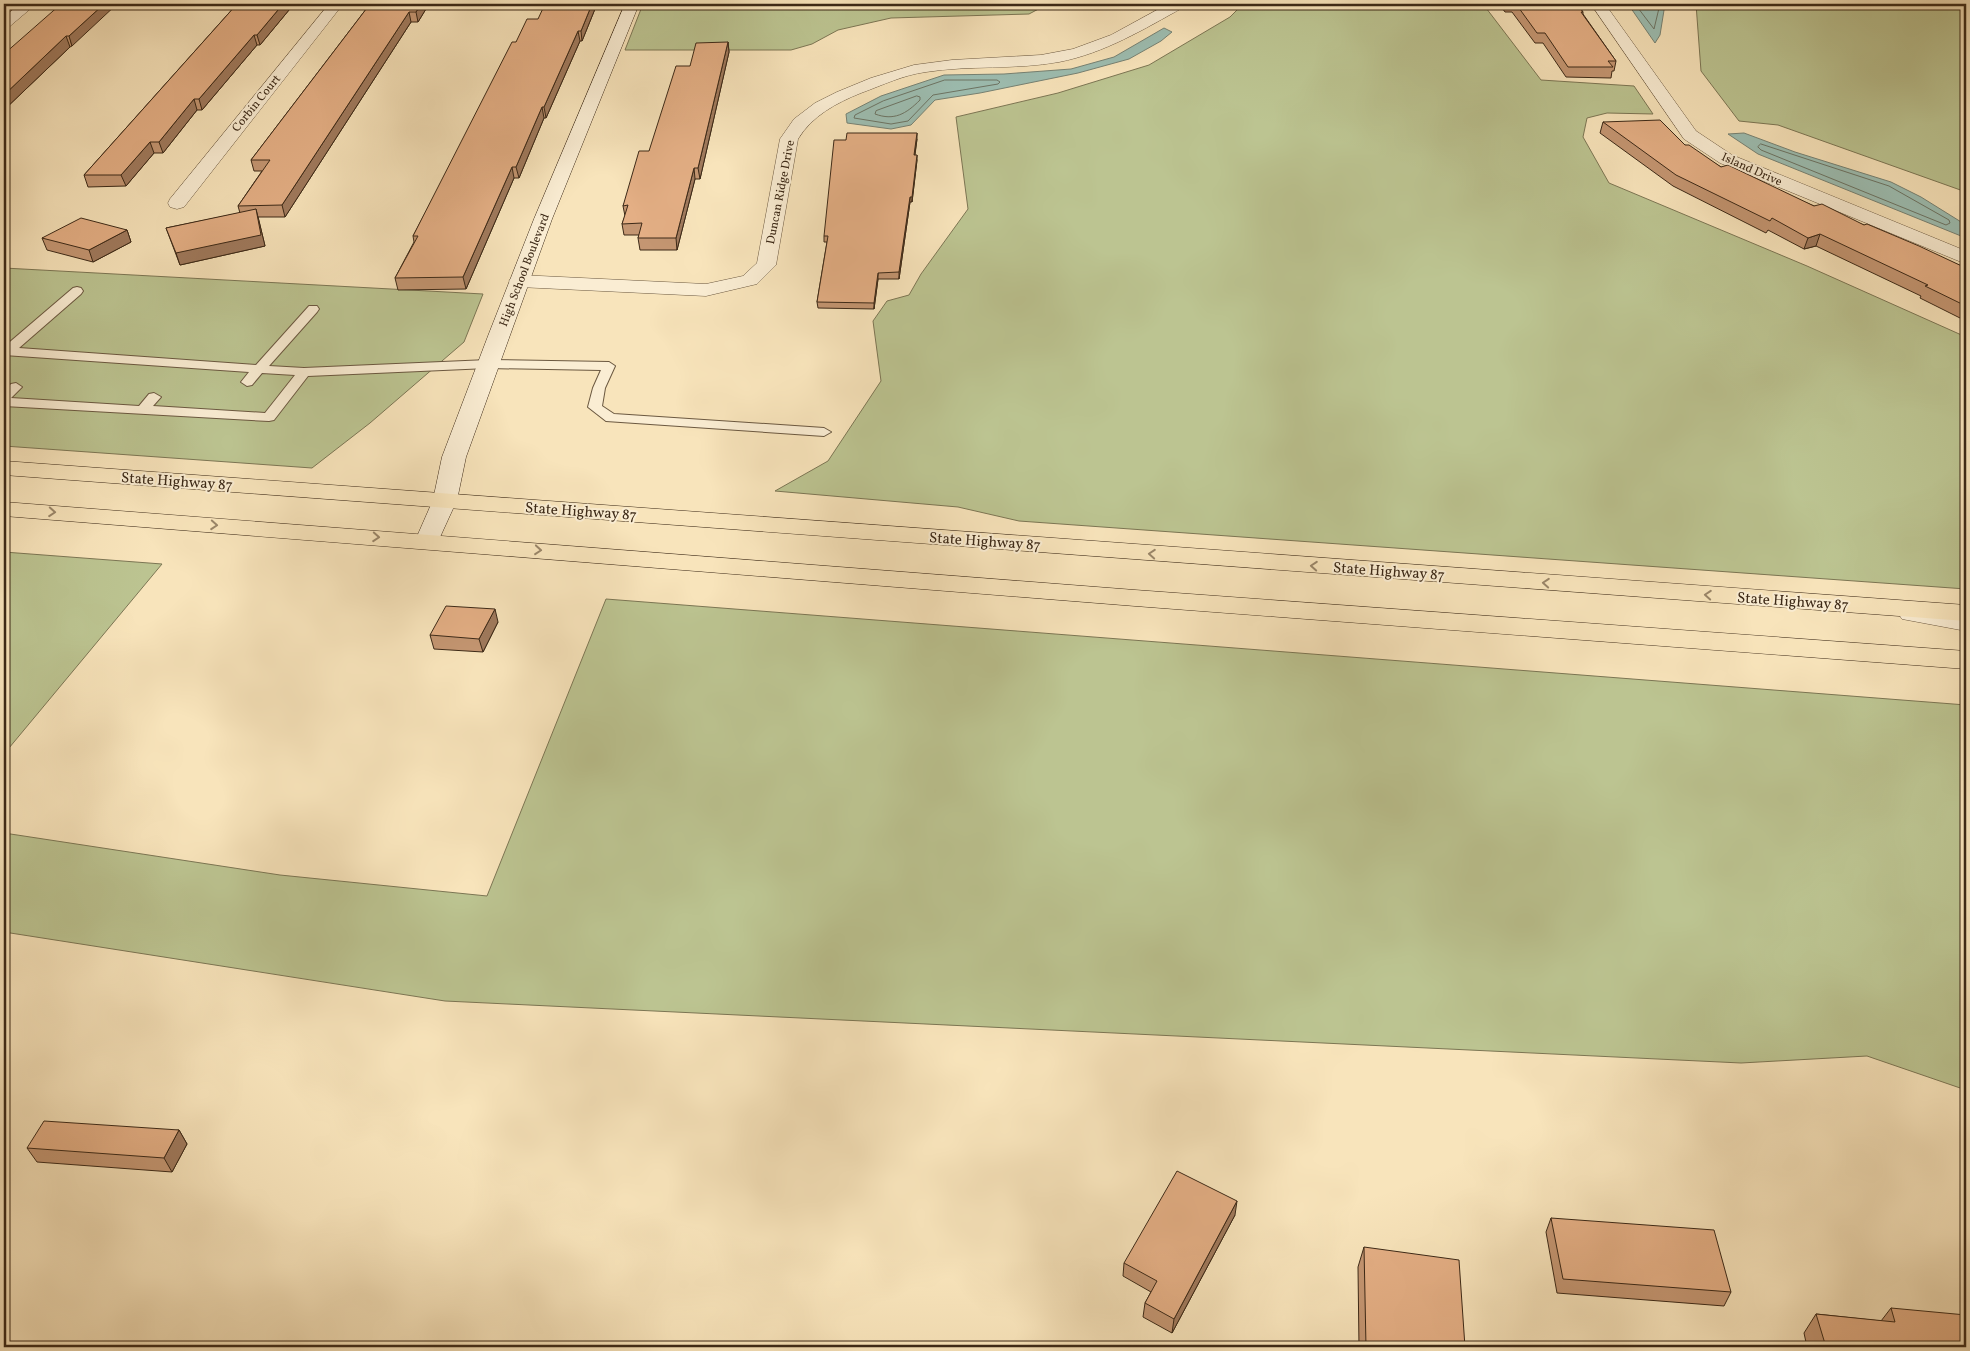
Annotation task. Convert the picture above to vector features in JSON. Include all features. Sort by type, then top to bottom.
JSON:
[{"type":"highway","name":"State Highway 87","points":[[4,468],[1966,614]]},
{"type":"highway","points":[[4,509],[1125,597],[1966,660]]},
{"type":"street","points":[[4,24],[29,4]]},
{"type":"street","name":"Corbin Court","points":[[177,202],[336,4]]},
{"type":"street","name":"High School Boulevard","points":[[427,541],[445,500],[454,457],[519,281],[632,4]]},
{"type":"street","name":"Duncan Ridge Drive","points":[[519,281],[706,290],[750,280],[766,265],[789,139],[800,122],[821,107],[846,93],[899,73],[947,64],[1039,61],[1078,53],[1179,4]]},
{"type":"street","name":"Island Drive","points":[[1598,4],[1690,135],[1726,159],[1966,258]]},
{"type":"street","points":[[1883,607],[1966,623]]},
{"type":"lane","points":[[5,351],[78,291]]},
{"type":"lane","points":[[247,382],[312,309]]},
{"type":"lane","points":[[5,351],[304,372],[488,364],[609,366],[599,388],[595,407],[611,418],[824,432]]},
{"type":"lane","points":[[36,368],[51,354]]},
{"type":"lane","points":[[70,370],[84,357]]},
{"type":"lane","points":[[105,372],[118,359]]},
{"type":"lane","points":[[139,375],[153,361]]},
{"type":"lane","points":[[172,377],[185,364]]},
{"type":"lane","points":[[207,379],[219,366]]},
{"type":"lane","points":[[4,400],[37,404],[269,417],[304,372]]},
{"type":"lane","points":[[4,400],[16,387]]},
{"type":"lane","points":[[37,404],[50,390]]},
{"type":"lane","points":[[71,406],[85,392]]},
{"type":"lane","points":[[106,408],[119,395]]},
{"type":"lane","points":[[142,410],[154,397]]},
{"type":"lane","points":[[177,412],[188,400]]},
{"type":"lane","points":[[218,414],[230,402]]},
{"type":"green space","points":[[643,4],[1048,4],[1029,14],[891,18],[838,30],[812,44],[791,50],[625,50]]},
{"type":"green space","points":[[1243,4],[1483,4],[1541,80],[1634,86],[1653,114],[1607,113],[1587,118],[1583,137],[1609,183],[1807,266],[1966,337],[1966,589],[1019,521],[958,507],[775,491],[828,461],[881,381],[873,321],[887,301],[909,295],[921,274],[968,209],[956,117],[1058,93],[1149,65],[1230,17]]},
{"type":"green space","points":[[1696,4],[1966,4],[1966,192],[1778,125],[1739,121],[1701,71]]},
{"type":"green space","points":[[4,268],[483,294],[464,342],[370,423],[312,468],[4,446]]},
{"type":"green space","points":[[4,552],[162,564],[4,754]]},
{"type":"green space","points":[[606,599],[1966,705],[1966,1090],[1867,1056],[1741,1063],[445,1001],[4,932],[4,833],[280,875],[487,896]]},
{"type":"water","points":[[1628,4],[1665,4],[1660,35],[1655,43]]},
{"type":"water","points":[[1164,28],[1172,32],[1161,41],[1129,59],[1078,73],[935,100],[911,125],[891,129],[847,123],[846,114],[881,96],[944,75],[1004,74],[1071,69],[1114,57]]},
{"type":"water","points":[[1744,133],[1795,152],[1891,182],[1921,197],[1966,225],[1966,238],[1758,154],[1728,134]]},
{"type":"building","points":[[61,4],[104,4],[69,36],[66,36],[4,95],[4,54]]},
{"type":"building","points":[[237,4],[283,4],[199,99],[194,99],[159,142],[150,142],[121,175],[84,175]]},
{"type":"building","points":[[370,4],[421,4],[416,12],[409,12],[282,205],[238,206],[270,160],[251,160]]},
{"type":"building","points":[[545,4],[592,4],[581,31],[578,31],[544,107],[542,107],[516,167],[512,167],[463,277],[395,278],[418,236],[413,236],[512,42],[516,42],[527,19],[538,19]]},
{"type":"building","points":[[1516,4],[1577,4],[1616,61],[1608,61],[1613,67],[1568,67],[1545,33],[1537,33]]},
{"type":"building","points":[[728,42],[698,168],[694,168],[676,238],[638,238],[642,223],[622,224],[628,205],[623,206],[639,151],[649,151],[676,66],[690,66],[696,43]]},
{"type":"building","points":[[1660,120],[1685,145],[1689,145],[1721,167],[1728,165],[1814,206],[1822,204],[1864,225],[1867,224],[1966,268],[1966,306],[1925,286],[1928,285],[1820,234],[1808,238],[1772,218],[1770,221],[1676,175],[1603,122]]},
{"type":"building","points":[[847,133],[917,133],[914,155],[917,155],[912,197],[910,197],[899,272],[878,273],[874,303],[817,302],[828,236],[824,236],[834,140],[846,140]]},
{"type":"building","points":[[256,209],[261,235],[176,253],[166,228]]},
{"type":"building","points":[[81,218],[127,230],[89,250],[42,238]]},
{"type":"building","points":[[446,606],[495,609],[479,639],[430,635]]},
{"type":"building","points":[[44,1121],[179,1130],[164,1158],[27,1148]]},
{"type":"building","points":[[1177,1171],[1237,1201],[1174,1319],[1145,1303],[1157,1281],[1124,1263]]},
{"type":"building","points":[[1551,1218],[1714,1230],[1731,1292],[1563,1279]]},
{"type":"building","points":[[1364,1247],[1459,1260],[1465,1347],[1366,1347]]},
{"type":"building","points":[[1891,1308],[1966,1315],[1966,1347],[1826,1347],[1816,1314],[1895,1322]]}]
